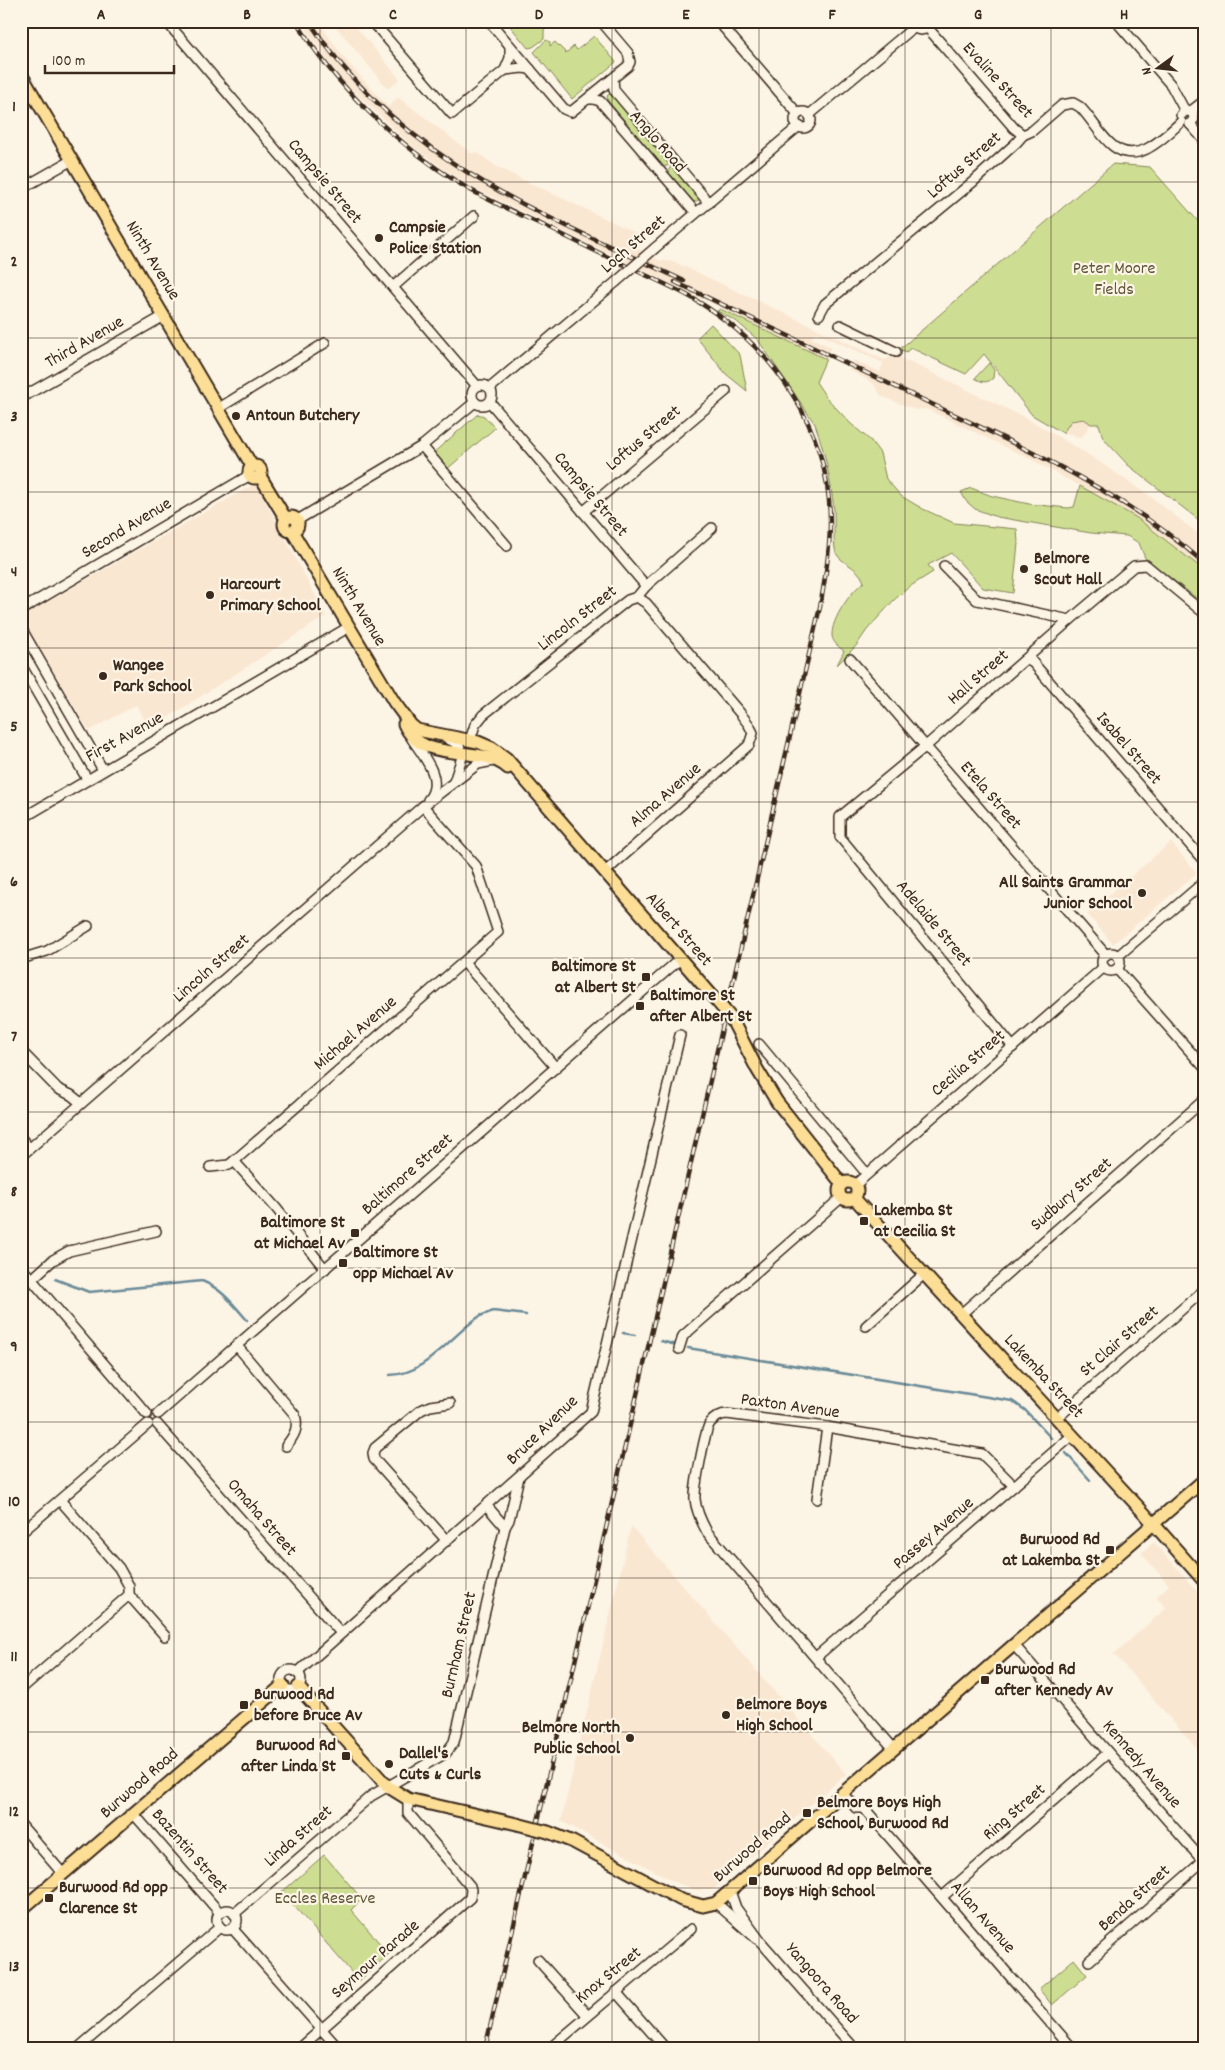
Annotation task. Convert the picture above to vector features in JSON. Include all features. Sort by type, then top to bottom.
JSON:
[{"type":"main road","name":"Ninth Avenue","points":[[21,74],[254,472],[292,524],[349,627],[394,702]]},
{"type":"main road","name":"Albert Street","points":[[394,702],[407,730],[421,742],[432,748],[490,758],[503,764],[546,804]]},
{"type":"main road","name":"Albert Street","points":[[394,702],[417,730],[470,740],[492,748],[506,758],[732,1018],[757,1069],[777,1102],[842,1184]]},
{"type":"main road","points":[[850,1182],[856,1185],[857,1193],[848,1198],[839,1192],[842,1184],[850,1182]]},
{"type":"main road","name":"Lakemba Street","points":[[848,1198],[924,1274],[1073,1435],[1204,1581]]},
{"type":"main road","name":"Burwood Road","points":[[298,1687],[387,1786],[408,1799],[548,1832],[572,1842],[681,1900],[703,1906],[716,1904],[1204,1480]]},
{"type":"main road","name":"Burwood Road","points":[[21,1910],[283,1685]]},
{"type":"street","name":"Campsie Street","points":[[166,21],[477,386]]},
{"type":"street","points":[[372,21],[452,114],[505,70],[510,58],[510,46]]},
{"type":"street","points":[[489,21],[567,112],[576,110],[628,66],[630,57],[600,21]]},
{"type":"street","points":[[718,21],[798,114]]},
{"type":"street","points":[[1116,21],[1170,84],[1188,111]]},
{"type":"street","points":[[798,114],[796,122],[803,128],[809,124],[809,115],[912,24],[920,30],[927,24]]},
{"type":"street","name":"Evaline Street","points":[[927,24],[1017,132],[1023,134]]},
{"type":"street","points":[[505,70],[516,68],[530,69]]},
{"type":"street","name":"Anglo Road","points":[[613,79],[614,90],[709,203]]},
{"type":"street","name":"Anglo Road","points":[[588,100],[593,98],[600,101],[696,213]]},
{"type":"street","points":[[1204,101],[1180,115],[1204,140]]},
{"type":"street","name":"Loftus Street","points":[[819,315],[825,304],[974,181],[1016,143],[1023,134],[1032,131],[1059,107],[1073,104],[1083,111],[1114,147],[1136,153],[1149,149],[1186,123]]},
{"type":"street","points":[[798,114],[804,112],[809,115]]},
{"type":"street","name":"Loch Street","points":[[490,388],[799,126]]},
{"type":"street","points":[[21,189],[72,160]]},
{"type":"street","points":[[392,287],[474,216]]},
{"type":"street","name":"Third Avenue","points":[[21,398],[164,316]]},
{"type":"street","points":[[840,325],[896,352]]},
{"type":"street","points":[[218,408],[325,343]]},
{"type":"street","points":[[485,385],[490,388],[493,394],[490,402],[484,405],[475,402],[472,394],[477,386],[485,385]]},
{"type":"street","name":"Loftus Street","points":[[583,512],[726,390]]},
{"type":"street","points":[[292,524],[422,446],[475,402]]},
{"type":"street","name":"Campsie Street","points":[[490,402],[646,586]]},
{"type":"street","points":[[422,446],[507,546]]},
{"type":"street","name":"Second Avenue","points":[[21,610],[254,472]]},
{"type":"street","name":"Lincoln Street","points":[[470,740],[476,721],[628,600],[637,597],[646,586],[712,528]]},
{"type":"street","name":"Hall Street","points":[[840,817],[926,746],[1130,569],[1140,564],[1152,570],[1204,613]]},
{"type":"street","points":[[944,566],[977,600],[1070,620]]},
{"type":"street","name":"Alma Avenue","points":[[605,872],[749,745],[753,733],[749,724],[646,603],[637,597]]},
{"type":"street","name":"First Avenue","points":[[21,818],[349,627]]},
{"type":"street","points":[[21,628],[103,770]]},
{"type":"street","name":"Isabel Street","points":[[1028,657],[1204,862]]},
{"type":"street","name":"Etela Street","points":[[850,659],[1106,955]]},
{"type":"street","points":[[21,665],[87,779]]},
{"type":"street","name":"Lincoln Street","points":[[407,730],[436,782],[434,792],[423,806]]},
{"type":"street","points":[[432,733],[458,744],[464,754],[452,785]]},
{"type":"street","name":"Lincoln Street","points":[[21,1156],[423,806],[482,762],[488,761],[503,764]]},
{"type":"street","name":"Michael Avenue","points":[[210,1167],[229,1165],[234,1161],[498,932],[476,866],[423,806]]},
{"type":"street","name":"Adelaide Street","points":[[840,817],[840,837],[1013,1047]]},
{"type":"street","points":[[1118,956],[1204,882]]},
{"type":"street","points":[[21,959],[47,951],[88,926]]},
{"type":"street","points":[[1114,953],[1118,956],[1120,964],[1117,969],[1112,971],[1104,967],[1102,962],[1106,955],[1114,953]]},
{"type":"street","name":"Baltimore Street","points":[[158,1414],[680,959]]},
{"type":"street","points":[[464,962],[556,1068]]},
{"type":"street","name":"Cecilia Street","points":[[856,1185],[1104,967]]},
{"type":"street","points":[[1117,969],[1204,1067]]},
{"type":"street","name":"Bruce Avenue","points":[[297,1673],[341,1632],[519,1478],[591,1412],[680,1035]]},
{"type":"street","points":[[759,1044],[867,1174]]},
{"type":"street","points":[[21,1051],[58,1089],[81,1103]]},
{"type":"street","name":"Sudbury Street","points":[[961,1314],[1204,1100]]},
{"type":"street","points":[[21,1138],[29,1148]]},
{"type":"street","points":[[234,1161],[276,1208],[325,1269]]},
{"type":"street","points":[[679,1349],[682,1336],[848,1198]]},
{"type":"street","points":[[32,1279],[53,1260],[69,1251],[156,1231]]},
{"type":"street","points":[[21,1268],[148,1414]]},
{"type":"street","points":[[866,1326],[924,1274]]},
{"type":"street","name":"St Clair Street","points":[[1057,1418],[1204,1290]]},
{"type":"street","points":[[237,1346],[295,1414],[297,1420],[296,1431],[286,1446]]},
{"type":"street","points":[[447,1540],[374,1459],[373,1453],[375,1448],[420,1410],[430,1406],[450,1403]]},
{"type":"street","points":[[21,1533],[160,1418],[158,1414],[152,1412],[148,1414]]},
{"type":"street","points":[[148,1414],[146,1420],[152,1424]]},
{"type":"street","name":"Paxton Avenue","points":[[894,1749],[707,1532],[698,1514],[695,1490],[710,1423],[721,1414],[827,1427],[982,1454],[1014,1486]]},
{"type":"street","name":"Omaha Street","points":[[152,1424],[341,1632]]},
{"type":"street","points":[[817,1499],[827,1427]]},
{"type":"street","name":"Passey Avenue","points":[[816,1657],[1073,1435]]},
{"type":"street","name":"Burnham Street","points":[[387,1786],[446,1753],[454,1742],[505,1528],[509,1520],[519,1478]]},
{"type":"street","points":[[60,1500],[119,1568],[129,1586],[129,1596],[165,1636]]},
{"type":"street","points":[[486,1506],[505,1528]]},
{"type":"street","points":[[21,1688],[129,1596]]},
{"type":"street","name":"Kennedy Avenue","points":[[1014,1644],[1203,1862]]},
{"type":"street","points":[[290,1671],[297,1673],[301,1680],[298,1687],[291,1690],[283,1685],[282,1679],[285,1673],[290,1671]]},
{"type":"street","name":"Ring Street","points":[[942,1898],[1108,1752]]},
{"type":"street","name":"Linda Street","points":[[234,1914],[370,1796],[387,1786]]},
{"type":"street","name":"Allan Avenue","points":[[841,1795],[856,1808],[864,1808],[1073,2049]]},
{"type":"street","name":"Seymour Parade","points":[[298,2049],[467,1902],[471,1895],[470,1886],[408,1812],[408,1799]]},
{"type":"street","name":"Bazentin Street","points":[[133,1813],[220,1913]]},
{"type":"street","points":[[21,1826],[63,1874]]},
{"type":"street","name":"Benda Street","points":[[1089,1961],[1203,1862]]},
{"type":"street","name":"Yangoora Road","points":[[730,1891],[731,1900],[761,1942],[855,2049]]},
{"type":"street","name":"Yangoora Road","points":[[716,1904],[750,1935],[761,1942]]},
{"type":"street","points":[[229,1911],[234,1914],[236,1922],[232,1928],[226,1930],[220,1927],[217,1919],[220,1913],[229,1911]]},
{"type":"street","points":[[77,2049],[220,1927]]},
{"type":"street","points":[[232,1928],[339,2049]]},
{"type":"street","name":"Knox Street","points":[[549,2049],[691,1929]]},
{"type":"street","points":[[538,1960],[587,2015]]},
{"type":"street","points":[[616,1992],[666,2049]]},
{"type":"shaded area","points":[[301,21],[318,21],[344,58],[388,107],[398,97],[471,153],[477,152],[497,167],[644,237],[638,249],[659,260],[675,262],[884,360],[895,355],[1024,417],[1086,453],[1150,496],[1204,538],[1204,570],[1137,518],[1102,498],[1030,459],[926,409],[916,410],[881,396],[873,383],[849,370],[854,360],[880,372],[883,363],[815,332],[812,338],[831,347],[826,359],[474,188],[411,145],[346,84],[330,65]]},
{"type":"shaded area","points":[[331,21],[351,21],[400,79],[388,89]]},
{"type":"shaded area","points":[[1084,419],[1091,424],[1082,437],[1078,438],[1072,434],[1063,433],[1071,421]]},
{"type":"shaded area","name":"Harcourt Primary School","points":[[256,483],[326,616],[150,729],[136,705],[89,731],[21,617]]},
{"type":"shaded area","name":"All Saints Grammar Junior School","points":[[1171,842],[1197,873],[1113,944],[1087,914]]},
{"type":"shaded area","points":[[631,1526],[846,1774],[715,1888],[710,1890],[695,1890],[675,1882],[561,1821]]},
{"type":"shaded area","points":[[1154,1542],[1204,1599],[1204,1757],[1114,1654],[1166,1608],[1156,1597],[1169,1585],[1141,1553]]},
{"type":"green space","points":[[506,21],[545,21],[543,23],[547,27],[544,30],[544,39],[533,47],[528,48]]},
{"type":"green space","points":[[594,36],[616,62],[572,99],[534,52],[546,40],[550,42],[550,46],[555,42],[566,53],[574,46],[577,50]]},
{"type":"green space","points":[[609,94],[613,96],[670,162],[669,165],[664,167],[662,165],[608,101],[607,96]]},
{"type":"green space","name":"Peter Moore Fields","points":[[1113,164],[1150,167],[1204,228],[1204,524],[1128,465],[1103,438],[1099,424],[1091,424],[1084,419],[1071,421],[1063,433],[1032,415],[984,354],[966,374],[911,348],[906,352],[900,349]]},
{"type":"green space","points":[[671,167],[675,168],[699,197],[699,200],[694,202],[669,173]]},
{"type":"green space","points":[[720,309],[826,359],[816,382],[826,397],[850,423],[871,441],[880,453],[886,479],[901,496],[923,509],[954,523],[1017,529],[1018,543],[1013,593],[983,588],[951,553],[928,565],[933,572],[909,587],[894,600],[867,630],[856,646],[837,665],[844,651],[836,645],[832,636],[835,622],[848,599],[864,582],[857,571],[840,558],[835,549],[833,499],[819,435],[815,424],[758,340],[736,321],[717,311]]},
{"type":"green space","points":[[711,324],[740,355],[747,391],[726,374],[697,338]]},
{"type":"green space","points":[[989,363],[994,370],[993,378],[984,382],[979,381],[975,378]]},
{"type":"green space","points":[[478,414],[484,416],[495,428],[446,470],[432,454]]},
{"type":"green space","points":[[1080,486],[1137,518],[1204,570],[1204,604],[1145,558],[1139,543],[1127,536],[1091,533],[997,517],[975,509],[966,501],[961,492],[971,488],[992,496],[1029,504],[1068,508],[1074,507]]},
{"type":"green space","name":"Eccles Reserve","points":[[324,1855],[362,1899],[351,1910],[389,1954],[359,1981],[282,1892]]},
{"type":"green space","points":[[1074,1959],[1087,1975],[1052,2005],[1039,1989]]},
{"type":"waterway","points":[[55,1279],[89,1292],[202,1281],[221,1293],[247,1320]]},
{"type":"waterway","points":[[390,1375],[403,1373],[427,1361],[480,1316],[493,1311],[526,1315]]},
{"type":"waterway","points":[[623,1333],[635,1335]]},
{"type":"waterway","points":[[661,1341],[676,1345]]},
{"type":"waterway","points":[[688,1348],[1012,1401],[1025,1410],[1051,1438]]},
{"type":"waterway","points":[[1066,1453],[1090,1480]]},
{"type":"waterway","points":[[490,2047],[496,2049]]},
{"type":"railway","points":[[296,21],[330,69],[370,113],[414,152],[438,169],[493,202],[689,296],[725,320],[750,342],[773,367],[792,394],[808,424],[820,455],[827,488],[830,522],[829,544],[820,607],[485,2049]]},
{"type":"railway","points":[[309,21],[345,70],[386,111],[430,147],[477,178],[526,206],[684,281]]},
{"type":"railway","points":[[675,282],[1008,440],[1077,476],[1143,516],[1204,563]]},
{"type":"place","name":"Campsie Police Station","points":[[379,238]]},
{"type":"place","name":"Antoun Butchery","points":[[236,416]]},
{"type":"place","name":"Belmore Scout Hall","points":[[1024,569]]},
{"type":"place","name":"Harcourt Primary School","points":[[210,595]]},
{"type":"place","name":"Wangee Park School","points":[[103,676]]},
{"type":"place","name":"All Saints Grammar Junior School","points":[[1142,893]]},
{"type":"place","name":"Baltimore St at Albert St","points":[[646,977]]},
{"type":"place","name":"Baltimore St after Albert St","points":[[640,1006]]},
{"type":"place","name":"Lakemba St at Cecilia St","points":[[864,1221]]},
{"type":"place","name":"Baltimore St at Michael Av","points":[[355,1233]]},
{"type":"place","name":"Baltimore St opp Michael Av","points":[[343,1263]]},
{"type":"place","name":"Burwood Rd at Lakemba St","points":[[1110,1550]]},
{"type":"place","name":"Burwood Rd after Kennedy Av","points":[[985,1680]]},
{"type":"place","name":"Burwood Rd before Bruce Av","points":[[244,1705]]},
{"type":"place","name":"Belmore Boys High School","points":[[726,1715]]},
{"type":"place","name":"Belmore North Public School","points":[[630,1738]]},
{"type":"place","name":"Burwood Rd after Linda St","points":[[346,1756]]},
{"type":"place","name":"Dallel's Cuts & Curls","points":[[389,1764]]},
{"type":"place","name":"Belmore Boys High School, Burwood Rd","points":[[807,1813]]},
{"type":"place","name":"Burwood Rd opp Belmore Boys High School","points":[[753,1881]]},
{"type":"place","name":"Burwood Rd opp Clarence St","points":[[49,1898]]}]
